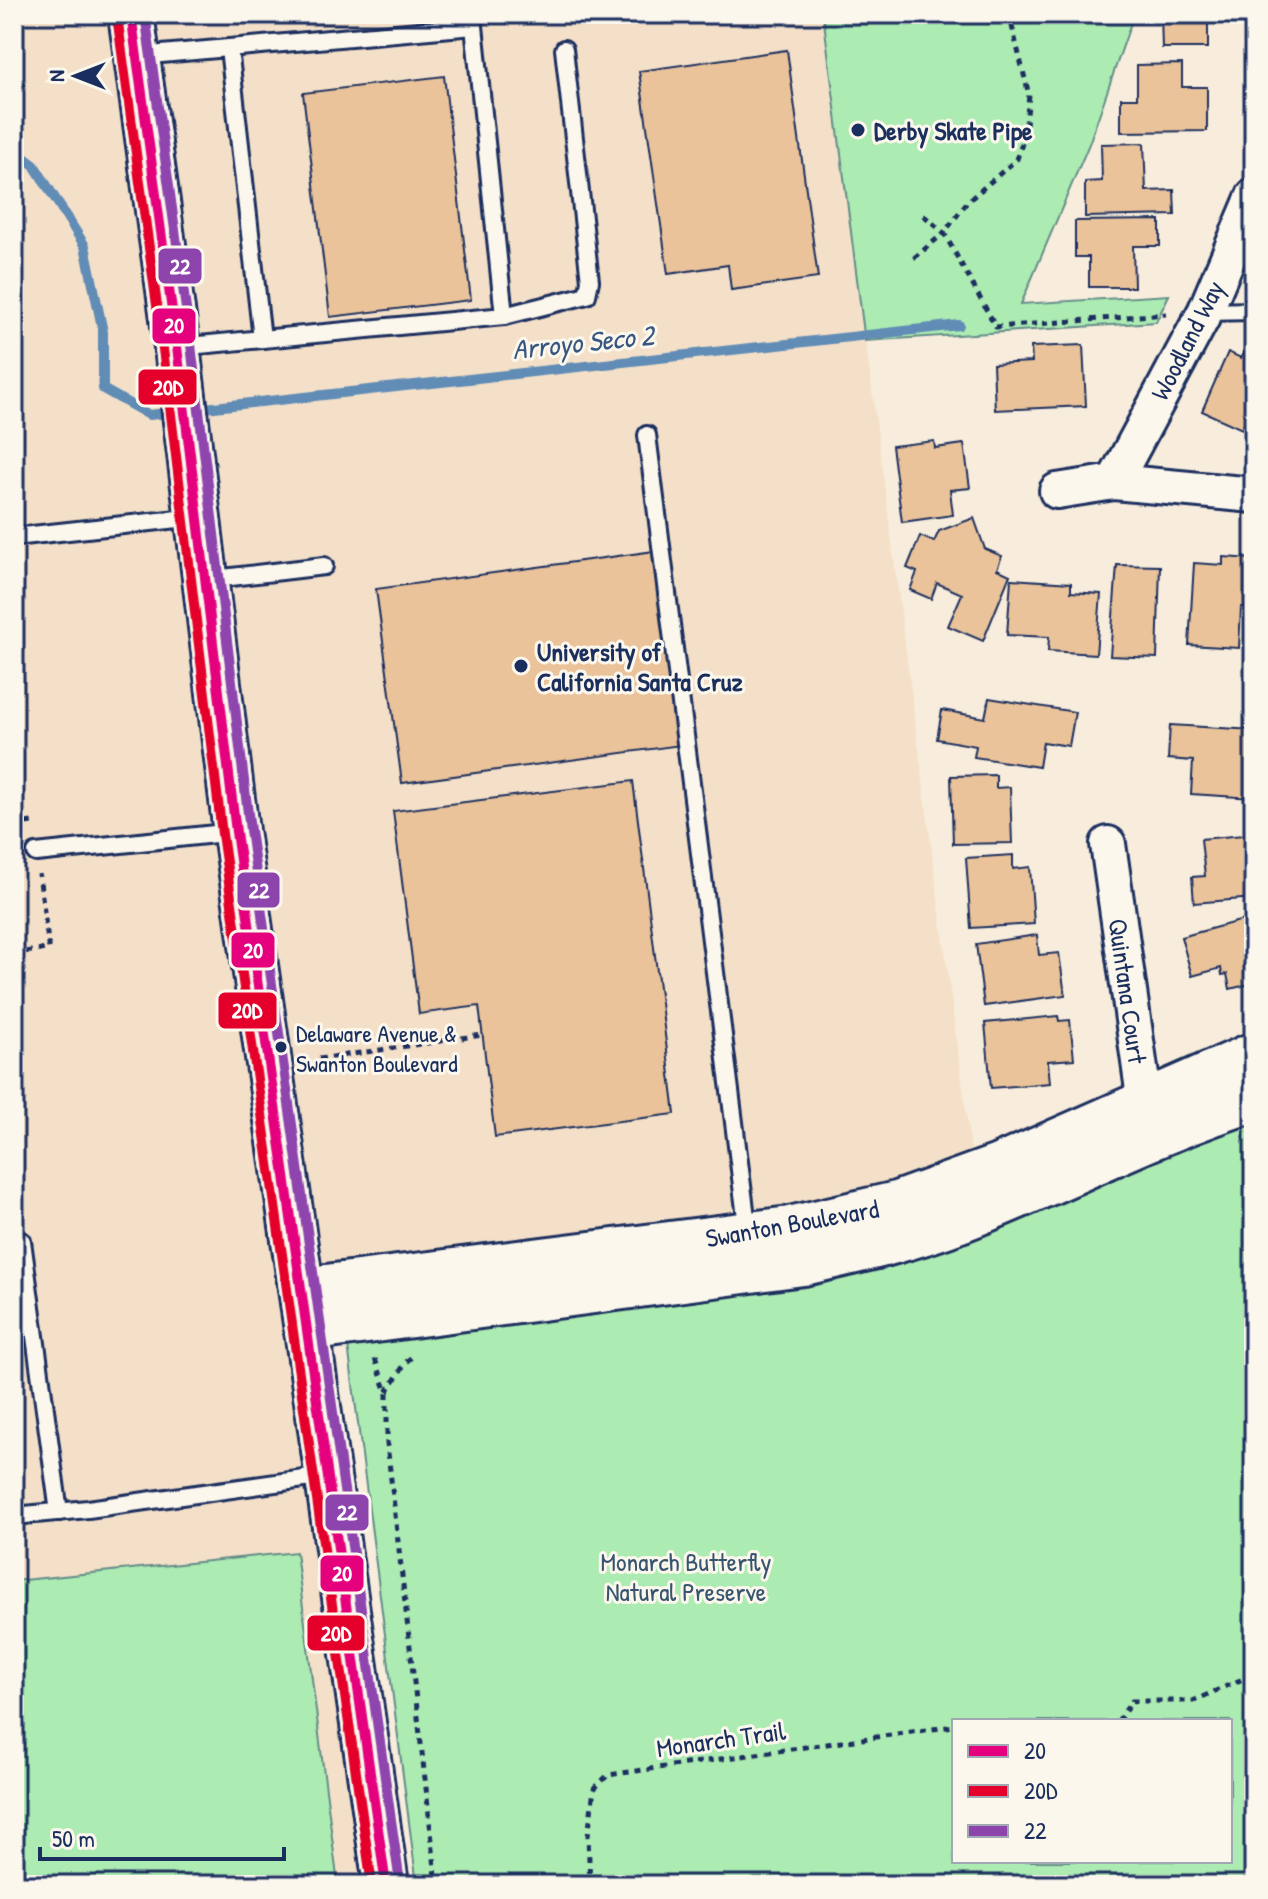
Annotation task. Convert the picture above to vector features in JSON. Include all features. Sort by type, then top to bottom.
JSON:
[{"type":"street","points":[[131,14],[177,347],[236,832],[386,1885]]},
{"type":"street","name":"Woodland Way","points":[[1114,482],[1205,312],[1254,196]]},
{"type":"street","points":[[1057,491],[1114,482],[1254,495]]},
{"type":"street","name":"Quintana Court","points":[[1108,844],[1147,1120]]},
{"type":"street","name":"Swanton Boulevard","points":[[304,1310],[803,1263],[958,1221],[1147,1120],[1254,1055]]},
{"type":"street","name":"Swanton Boulevard","points":[[304,1310],[790,1229],[897,1204],[999,1167],[1147,1120],[1254,1099]]},
{"type":"lane","points":[[137,56],[474,26],[504,316]]},
{"type":"lane","points":[[229,48],[262,339]]},
{"type":"lane","points":[[177,347],[504,316],[587,295],[590,281],[564,49]]},
{"type":"lane","points":[[1205,312],[1254,311]]},
{"type":"lane","points":[[647,435],[748,1234]]},
{"type":"lane","points":[[14,537],[198,516]]},
{"type":"lane","points":[[205,580],[324,566]]},
{"type":"lane","points":[[36,853],[236,832]]},
{"type":"lane","points":[[22,1241],[59,1512]]},
{"type":"lane","points":[[14,1516],[326,1476]]},
{"type":"path","points":[[914,258],[944,233],[967,202],[1017,159],[1025,134],[1029,95],[1009,14]]},
{"type":"path","points":[[922,214],[944,233],[996,327],[1205,312]]},
{"type":"path","points":[[14,825],[32,822]]},
{"type":"path","points":[[14,953],[49,949],[36,853]]},
{"type":"path","points":[[319,1059],[482,1035]]},
{"type":"path","points":[[375,1359],[387,1392],[387,1444],[437,1885]]},
{"type":"path","points":[[1119,1719],[1132,1701],[1193,1701],[1254,1674]]},
{"type":"path","name":"Monarch Trail","points":[[590,1885],[588,1836],[594,1789],[608,1775],[952,1726]]},
{"type":"shaded area","points":[[14,14],[823,14],[978,1204],[309,1314],[385,1885],[14,1885]]},
{"type":"green space","points":[[823,14],[1134,14],[1089,144],[1021,304],[1169,295],[1156,322],[865,341]]},
{"type":"green space","name":"Monarch Butterfly Natural Preserve","points":[[1254,1088],[1254,1885],[417,1885],[344,1314],[812,1252]]},
{"type":"green space","points":[[296,1552],[338,1885],[14,1885],[14,1581]]},
{"type":"building","points":[[1161,14],[1226,14],[1226,22],[1208,22],[1208,48],[1162,48]]},
{"type":"building","points":[[787,50],[818,278],[731,290],[728,265],[668,274],[639,71]]},
{"type":"building","points":[[1182,64],[1182,87],[1207,87],[1207,131],[1121,132],[1121,98],[1137,98],[1137,65]]},
{"type":"building","points":[[444,76],[471,300],[330,317],[303,93]]},
{"type":"building","points":[[1144,143],[1146,191],[1174,190],[1175,215],[1085,217],[1085,182],[1102,181],[1101,144]]},
{"type":"building","points":[[1160,220],[1160,246],[1133,246],[1134,287],[1089,287],[1089,257],[1075,257],[1075,221]]},
{"type":"building","points":[[1254,331],[1254,403],[1242,429],[1202,411],[1228,352],[1241,358]]},
{"type":"building","points":[[1083,345],[1086,406],[995,410],[993,364],[1032,362],[1031,347]]},
{"type":"building","points":[[934,441],[935,448],[964,444],[970,488],[950,490],[953,515],[902,522],[892,446]]},
{"type":"building","points":[[974,518],[985,549],[1002,556],[997,569],[1010,575],[983,641],[948,626],[962,594],[937,583],[931,599],[910,590],[917,572],[907,568],[920,536],[934,542],[939,531]]},
{"type":"building","name":"University of California Santa Cruz","points":[[655,551],[681,745],[402,783],[376,589]]},
{"type":"building","points":[[1223,557],[1254,559],[1254,607],[1241,607],[1239,648],[1189,645],[1194,563],[1223,565]]},
{"type":"building","points":[[1117,565],[1160,566],[1157,658],[1110,656]]},
{"type":"building","points":[[1011,579],[1071,583],[1071,592],[1101,594],[1096,654],[1048,651],[1049,637],[1007,635]]},
{"type":"building","points":[[989,698],[1075,712],[1069,746],[1043,742],[1039,767],[974,757],[976,746],[937,739],[942,710],[985,718]]},
{"type":"building","points":[[1170,725],[1254,730],[1254,798],[1191,794],[1193,761],[1168,759]]},
{"type":"building","points":[[996,775],[996,788],[1010,787],[1012,843],[953,844],[951,776]]},
{"type":"building","points":[[633,781],[675,1114],[495,1137],[479,1006],[419,1014],[393,811]]},
{"type":"building","points":[[1254,834],[1254,898],[1194,903],[1192,877],[1205,876],[1201,839]]},
{"type":"building","points":[[1013,855],[1013,869],[1030,867],[1034,924],[971,928],[966,858]]},
{"type":"building","points":[[1254,917],[1254,983],[1230,989],[1227,974],[1222,975],[1221,968],[1192,976],[1181,937]]},
{"type":"building","points":[[1037,935],[1039,955],[1059,953],[1065,995],[984,1006],[976,944]]},
{"type":"building","points":[[1058,1016],[1059,1021],[1070,1020],[1074,1059],[1048,1061],[1050,1083],[991,1088],[985,1023]]},
{"type":"waterway","points":[[14,150],[34,165],[85,246],[103,332],[103,389],[149,415],[176,412]]},
{"type":"waterway","name":"Arroyo Seco 2","points":[[196,409],[959,325]]},
{"type":"transit line","name":"20","points":[[131,14],[177,347],[236,832],[386,1885]]},
{"type":"transit line","name":"22","points":[[145,14],[191,345],[250,830],[400,1883]]},
{"type":"transit line","name":"20D","points":[[117,16],[163,349],[222,834],[372,1885]]},
{"type":"place","name":"Derby Skate Pipe","points":[[858,130]]},
{"type":"place","name":"University of California Santa Cruz","points":[[521,666]]},
{"type":"place","name":"Delaware Avenue & Swanton Boulevard","points":[[281,1047]]}]
